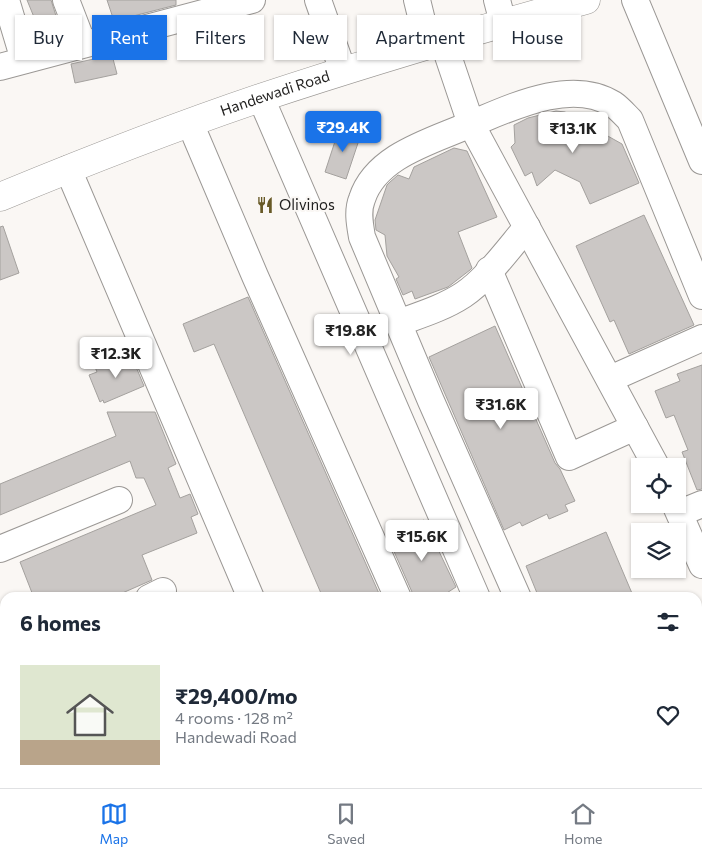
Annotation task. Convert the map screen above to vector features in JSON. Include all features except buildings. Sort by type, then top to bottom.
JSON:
[{"type":"main road","name":"Handewadi Road","points":[[483,20],[500,11],[586,0]]},
{"type":"main road","name":"Handewadi Road","points":[[0,197],[190,123],[380,60]]},
{"type":"street","points":[[6,0],[12,63],[252,0]]},
{"type":"street","points":[[66,0],[83,44]]},
{"type":"street","points":[[318,0],[343,71]]},
{"type":"street","points":[[416,0],[423,15]]},
{"type":"street","points":[[635,0],[702,161]]},
{"type":"street","points":[[443,60],[471,124],[652,458]]},
{"type":"street","points":[[515,592],[362,237],[359,220],[361,200],[371,180],[387,165],[408,152],[524,102],[561,94],[593,95],[614,105],[630,120],[702,296]]},
{"type":"street","points":[[261,98],[474,592]]},
{"type":"street","points":[[190,123],[255,276],[395,592]]},
{"type":"street","points":[[68,169],[248,592]]},
{"type":"street","points":[[398,323],[431,311],[464,295],[478,283],[527,227]]},
{"type":"street","points":[[489,270],[569,456],[635,426]]},
{"type":"street","points":[[610,379],[702,338]]},
{"type":"street","points":[[0,549],[119,500]]},
{"type":"street","points":[[686,507],[702,565]]},
{"type":"place","name":"Olivinos","points":[[265,205]]}]
